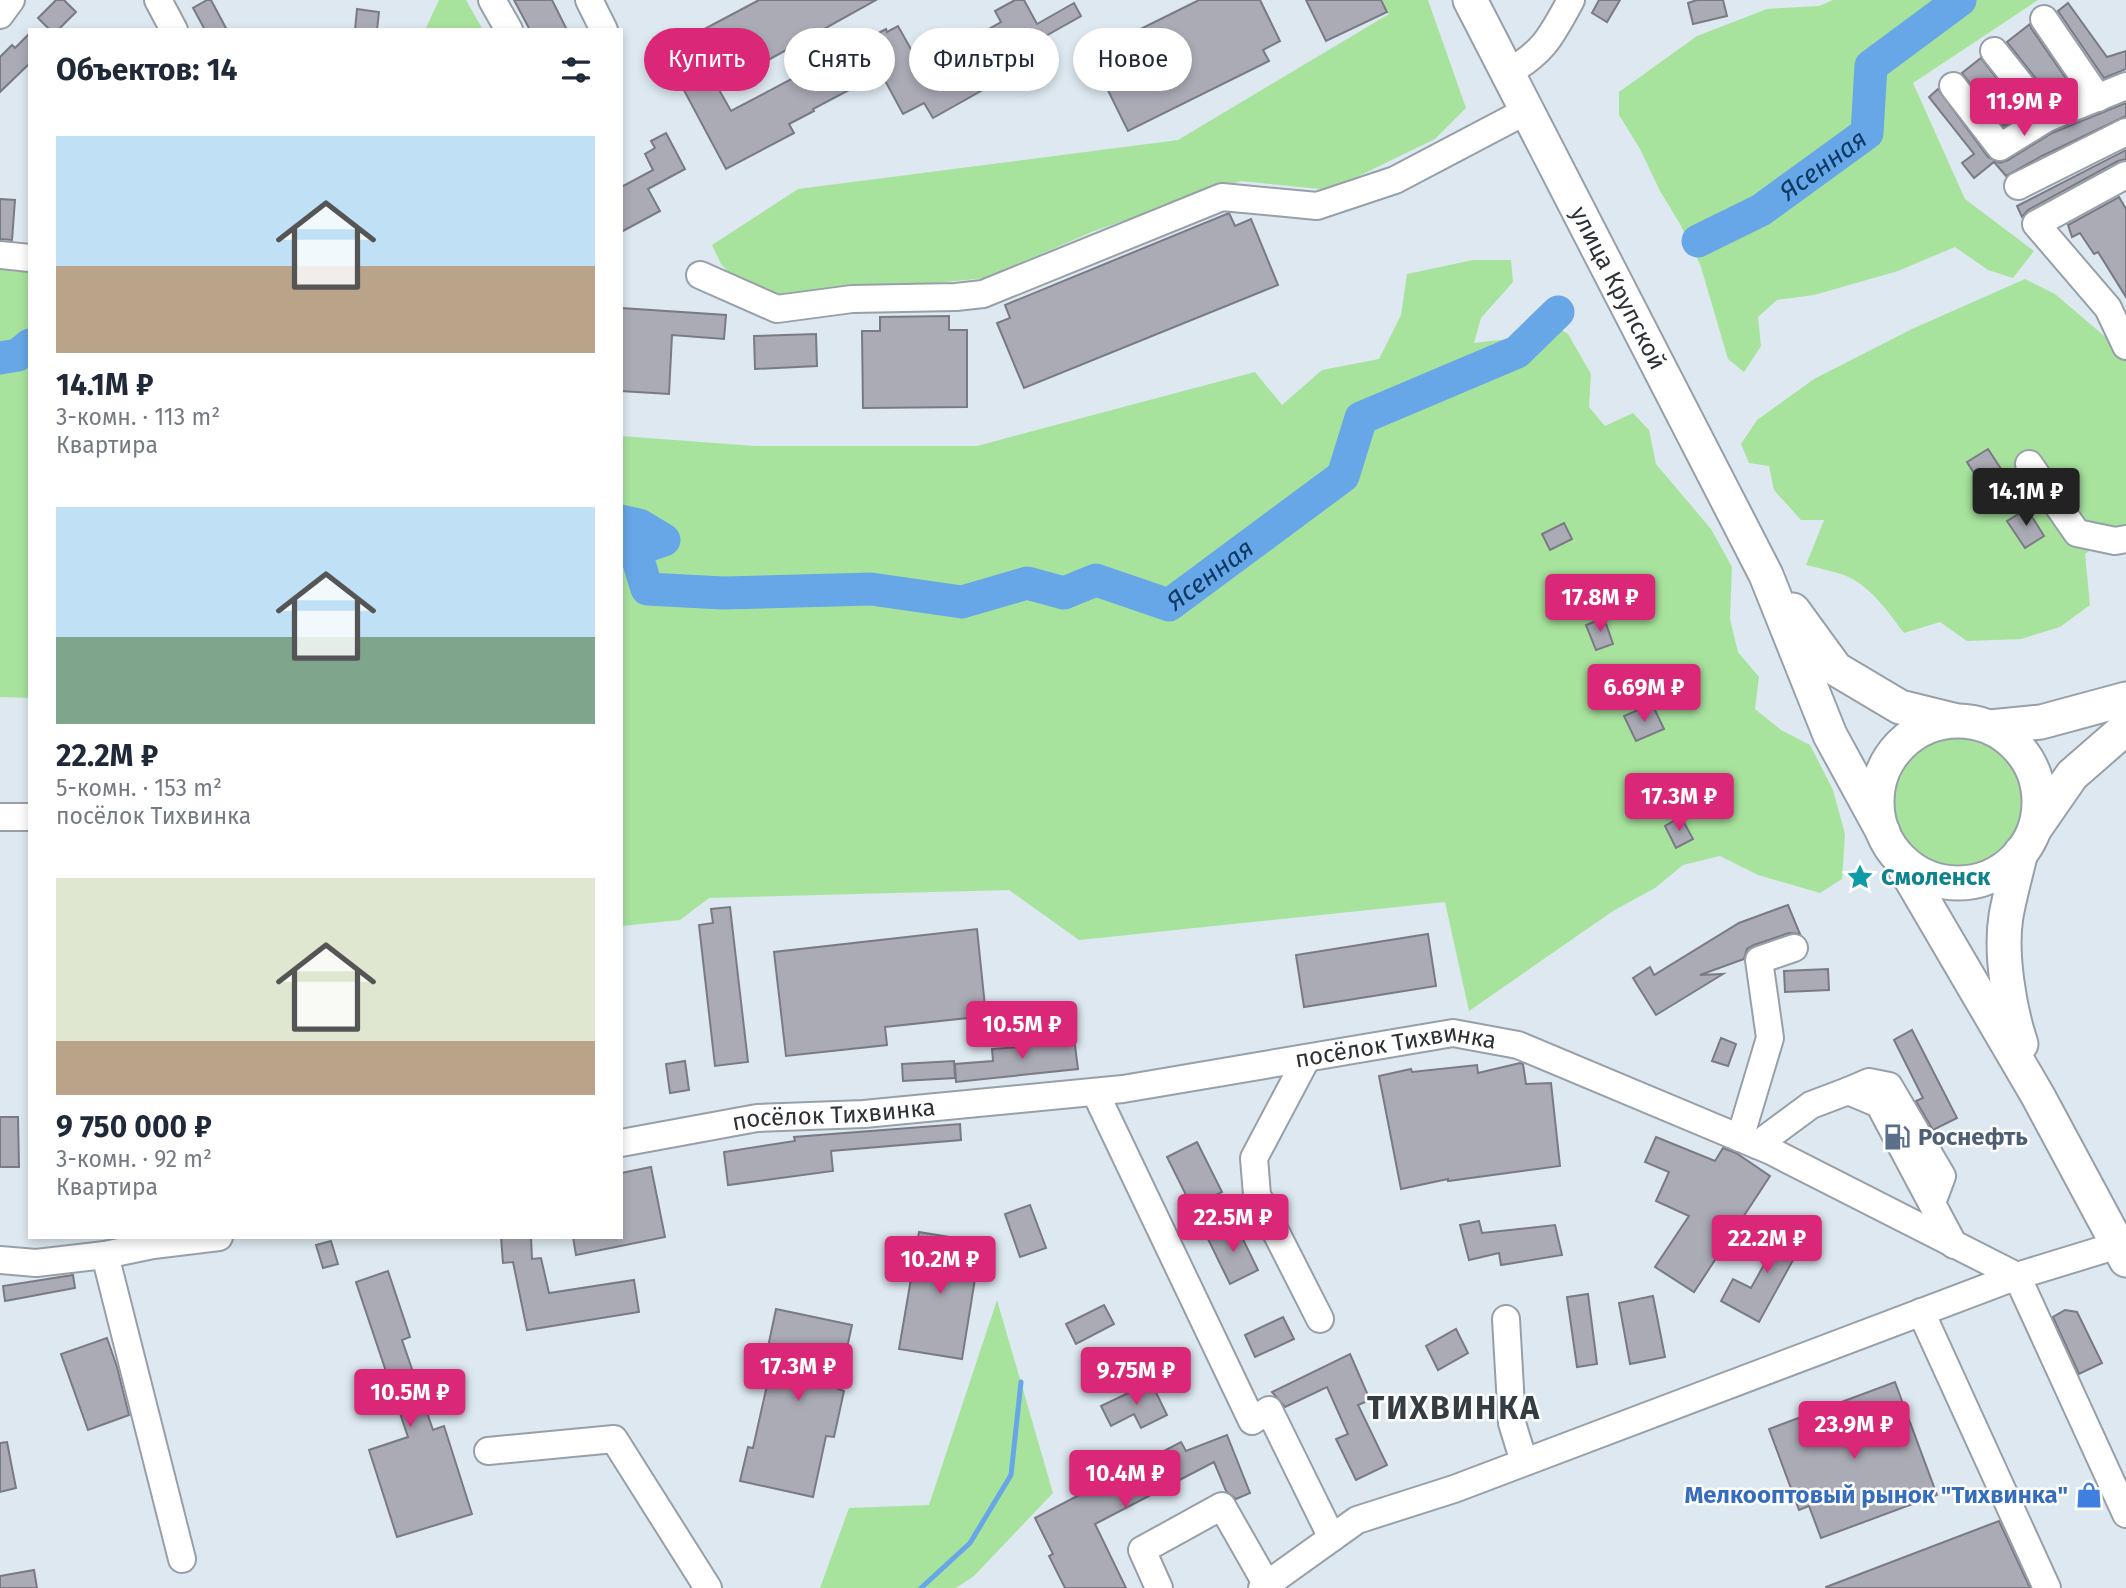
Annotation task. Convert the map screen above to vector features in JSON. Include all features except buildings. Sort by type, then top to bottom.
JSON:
[{"type":"main road","name":"улица Крупской","points":[[1471,0],[1766,575],[1830,735],[2038,1096]]},
{"type":"main road","name":"улица Крупской","points":[[1766,575],[1836,669],[1900,707],[1956,721]]},
{"type":"main road","points":[[2126,699],[2041,722],[1990,727],[1956,721],[1934,724],[1914,734],[1897,748],[1885,767],[1878,788],[1878,810],[1889,841],[1909,866],[1927,876],[1947,882],[1968,882],[1997,872],[2006,867],[2028,841],[2072,775],[2126,728]]},
{"type":"main road","points":[[1990,727],[2011,740],[2027,758],[2037,780],[2040,804],[2006,918],[2006,976],[2012,1017],[2038,1096],[2120,1239]]},
{"type":"street","points":[[0,15],[11,0]]},
{"type":"street","points":[[158,0],[173,28]]},
{"type":"street","points":[[492,0],[508,28]]},
{"type":"street","points":[[589,0],[603,28]]},
{"type":"street","points":[[1509,72],[1529,61],[1548,43],[1571,0]]},
{"type":"street","points":[[2044,19],[2098,98]]},
{"type":"street","points":[[1994,51],[2047,118]]},
{"type":"street","points":[[1953,86],[2000,146],[2047,118],[2126,86]]},
{"type":"street","points":[[700,275],[777,309],[852,299],[957,298],[983,294],[1222,197],[1317,206],[1343,198],[1395,180],[1528,110]]},
{"type":"street","points":[[2018,186],[2126,132]]},
{"type":"street","points":[[2125,180],[2036,224],[2108,308],[2126,346]]},
{"type":"street","points":[[0,255],[28,258]]},
{"type":"street","points":[[2029,464],[2077,533],[2115,541],[2126,539]]},
{"type":"street","points":[[0,817],[28,817]]},
{"type":"street","points":[[1749,1142],[1770,1038],[1759,960],[1794,948]]},
{"type":"street","name":"посёлок Тихвинка","points":[[623,1143],[757,1118],[864,1114],[1095,1092],[1453,1033],[1518,1045],[1749,1142],[2017,1276]]},
{"type":"street","points":[[1307,1058],[1254,1158],[1257,1195],[1320,1319]]},
{"type":"street","points":[[1749,1142],[1811,1105],[1848,1091],[1879,1104],[1954,1245]]},
{"type":"street","points":[[1095,1092],[1252,1421],[1269,1410],[1332,1538]]},
{"type":"street","points":[[0,1260],[36,1263],[202,1239]]},
{"type":"street","points":[[1159,1588],[1142,1550],[1222,1506],[1264,1586],[1357,1520],[1454,1489],[2120,1239]]},
{"type":"street","points":[[105,1255],[182,1559]]},
{"type":"street","points":[[2017,1276],[2126,1514]]},
{"type":"street","points":[[1921,1312],[2047,1588]]},
{"type":"street","points":[[1506,1319],[1512,1423],[1524,1462]]},
{"type":"street","points":[[488,1451],[614,1439],[708,1588]]},
{"type":"green space","points":[[439,0],[466,0],[482,28],[426,28]]},
{"type":"green space","points":[[1382,0],[1428,0],[1466,108],[1435,139],[1330,190],[1241,181],[1094,231],[986,278],[781,298],[739,283],[721,264],[712,245],[798,189],[1178,140],[1389,14]]},
{"type":"green space","points":[[1833,0],[2038,0],[1913,83],[1965,199],[2034,251],[2013,278],[1988,270],[1955,247],[1898,271],[1814,295],[1777,300],[1758,317],[1761,346],[1744,372],[1728,359],[1700,264],[1640,149],[1619,115],[1619,92],[1697,36],[1767,9],[1819,6]]},
{"type":"green space","points":[[1473,260],[1511,260],[1513,282],[1481,318],[1474,343],[1508,339],[1539,315],[1568,334],[1591,374],[1589,407],[1605,426],[1633,413],[1649,430],[1656,464],[1711,529],[1732,567],[1730,619],[1738,652],[1759,677],[1755,709],[1781,730],[1810,745],[1833,790],[1845,834],[1842,879],[1820,893],[1758,875],[1720,856],[1683,865],[1655,888],[1613,911],[1469,1011],[1445,902],[1079,940],[1009,890],[709,898],[680,920],[623,926],[623,436],[755,446],[977,446],[1255,372],[1282,405],[1322,370],[1379,359],[1401,315],[1407,274]]},
{"type":"green space","points":[[0,263],[28,265],[28,698],[0,697]]},
{"type":"green space","points":[[2025,279],[2055,294],[2123,352],[2126,358],[2126,525],[2085,554],[2090,605],[2060,627],[2021,639],[1967,641],[1940,622],[1904,633],[1878,600],[1862,585],[1844,575],[1806,565],[1824,520],[1801,520],[1774,490],[1769,466],[1749,463],[1741,444],[1757,420],[1814,379],[1912,329]]},
{"type":"green space","points":[[1959,735],[1985,740],[2007,754],[2021,776],[2026,802],[2021,828],[2007,850],[1985,864],[1959,869],[1933,864],[1911,850],[1897,828],[1892,802],[1897,776],[1911,754],[1933,740]]},
{"type":"green space","points":[[997,1300],[1053,1493],[974,1576],[956,1588],[820,1588],[849,1508],[929,1505]]},
{"type":"waterway","name":"Ясенная","points":[[1698,241],[1761,210],[1867,133],[1871,66],[1960,0]]},
{"type":"waterway","name":"Ясенная","points":[[623,521],[639,525],[664,540],[635,550],[647,589],[723,593],[871,589],[962,602],[1027,583],[1064,593],[1096,580],[1169,605],[1343,476],[1361,418],[1517,352],[1558,312]]},
{"type":"waterway","name":"Ясенная","points":[[0,358],[18,355],[28,347]]},
{"type":"waterway","points":[[921,1588],[970,1543],[1011,1475],[1021,1382]]},
{"type":"place","name":"Смоленск","points":[[1860,877]]},
{"type":"place","name":"Роснефть","points":[[1897,1137]]},
{"type":"place","name":"Мелкооптовый рынок \"Тихвинка\"","points":[[2089,1495]]},
{"type":"district","name":"ТИХВИНКА","points":[[1454,1408]]}]
